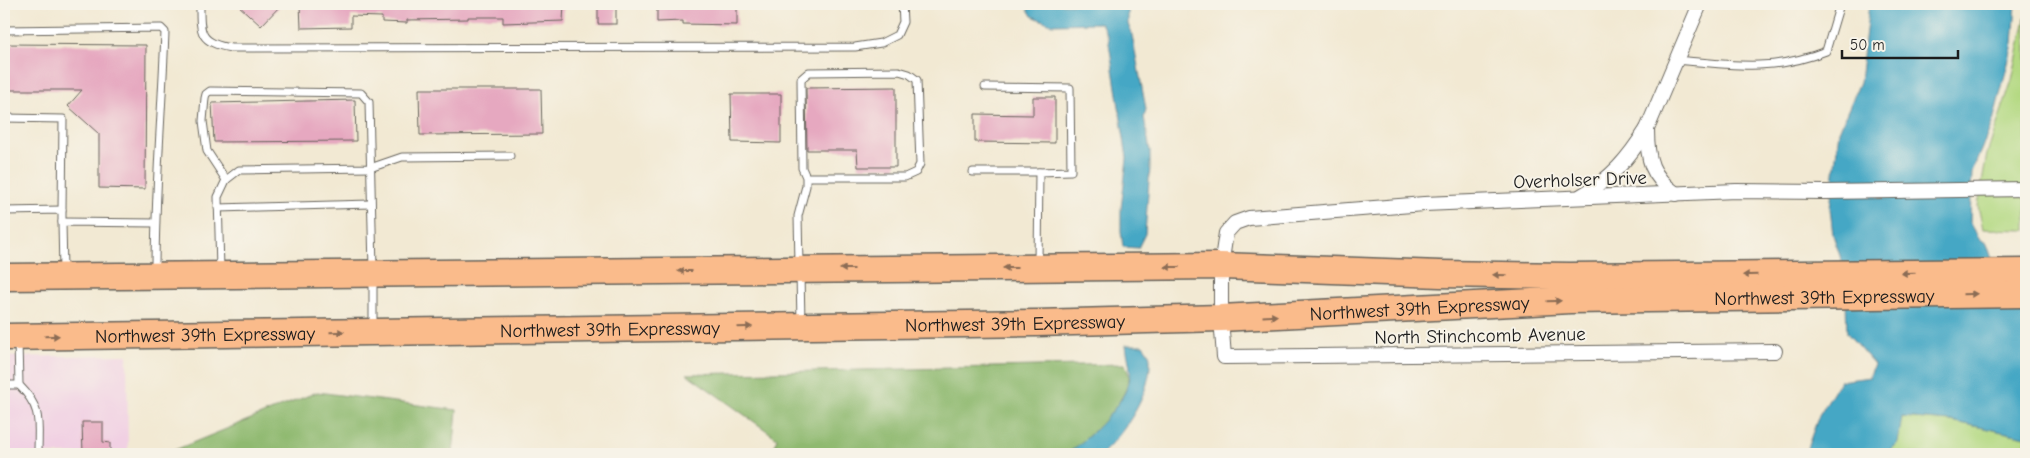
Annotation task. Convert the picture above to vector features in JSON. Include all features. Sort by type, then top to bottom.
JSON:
[{"type":"highway","name":"Northwest 39th Expressway","points":[[4,277],[1221,266],[2026,294]]},
{"type":"highway","name":"Northwest 39th Expressway","points":[[11,337],[972,325],[1221,318],[1570,300],[2026,272]]},
{"type":"street","points":[[1579,197],[1601,184],[1616,170],[1647,129],[1700,4]]},
{"type":"street","points":[[1647,129],[1647,152],[1651,165],[1662,184],[1676,194]]},
{"type":"street","name":"Overholser Drive","points":[[1221,318],[1221,266],[1226,233],[1235,223],[1249,218],[1424,204],[1736,190],[1826,192],[2026,189]]},
{"type":"street","name":"North Stinchcomb Avenue","points":[[1221,318],[1224,357],[1775,351]]},
{"type":"lane","points":[[200,4],[200,24],[206,37],[214,45],[231,48],[855,47],[880,44],[897,36],[903,22],[902,4]]},
{"type":"lane","points":[[1676,60],[1753,67],[1802,60],[1826,51],[1840,4]]},
{"type":"lane","points":[[4,30],[163,30],[165,32],[162,123],[155,223],[155,276]]},
{"type":"lane","points":[[801,327],[798,216],[806,186],[806,177],[802,168],[801,79],[809,72],[899,70],[917,80],[920,164],[916,172],[906,177],[806,177]]},
{"type":"lane","points":[[972,172],[1071,171],[1070,88],[984,87]]},
{"type":"lane","points":[[226,180],[207,150],[204,140],[206,94],[214,91],[362,93],[369,102],[373,332]]},
{"type":"lane","points":[[4,118],[63,119],[63,277]]},
{"type":"lane","points":[[220,275],[218,197],[226,180],[238,170],[370,168],[402,157],[510,156]]},
{"type":"lane","points":[[1038,268],[1039,172]]},
{"type":"lane","points":[[218,208],[371,204]]},
{"type":"lane","points":[[4,211],[62,210]]},
{"type":"lane","points":[[62,222],[155,223]]},
{"type":"lane","points":[[11,337],[19,384],[31,397],[37,411],[38,454]]},
{"type":"lane","points":[[4,385],[19,384]]},
{"type":"shaded area","points":[[127,355],[128,454],[4,454],[4,357]]},
{"type":"green space","points":[[2026,14],[2026,230],[1983,229],[1978,206],[1987,154],[2012,80]]},
{"type":"green space","points":[[1125,364],[1129,379],[1126,390],[1113,411],[1095,430],[1067,454],[771,454],[777,438],[687,374]]},
{"type":"green space","points":[[317,392],[457,410],[453,454],[165,454]]},
{"type":"green space","points":[[1901,417],[1951,421],[2026,437],[2026,454],[1886,454],[1898,443]]},
{"type":"water","points":[[1025,4],[1128,4],[1128,24],[1132,35],[1146,109],[1144,117],[1150,151],[1145,234],[1138,248],[1123,247],[1121,209],[1127,158],[1108,37],[1101,23],[1051,24],[1032,16]]},
{"type":"water","points":[[1869,4],[2016,4],[2013,44],[1993,121],[1972,172],[1970,222],[1979,238],[1987,244],[1992,259],[2026,280],[2026,437],[1951,421],[1902,417],[1898,443],[1886,454],[1805,454],[1819,415],[1840,381],[1870,377],[1874,364],[1847,333],[1845,271],[1833,235],[1830,208],[1839,131],[1860,82]]},
{"type":"water","points":[[1126,345],[1143,345],[1150,357],[1147,385],[1135,411],[1119,435],[1102,454],[1067,454],[1105,420],[1122,398],[1130,376]]},
{"type":"building","points":[[237,4],[282,4],[261,26]]},
{"type":"building","points":[[300,4],[564,4],[563,21],[503,23],[503,17],[468,17],[468,19],[407,20],[407,23],[382,22],[382,17],[351,16],[351,27],[301,28]]},
{"type":"building","points":[[598,4],[616,4],[616,24],[598,24]]},
{"type":"building","points":[[657,4],[737,4],[737,25],[683,24],[683,21],[657,22]]},
{"type":"building","points":[[4,44],[146,45],[145,189],[99,188],[99,134],[68,106],[82,90],[4,90]]},
{"type":"building","points":[[896,87],[896,167],[858,167],[857,150],[807,150],[806,88]]},
{"type":"building","points":[[419,89],[541,89],[542,134],[420,135]]},
{"type":"building","points":[[731,94],[781,94],[781,143],[732,142]]},
{"type":"building","points":[[1033,97],[1055,97],[1055,143],[975,142],[975,114],[1033,115]]},
{"type":"building","points":[[355,100],[356,141],[214,142],[212,103]]},
{"type":"building","points":[[82,422],[103,422],[103,442],[110,443],[110,454],[83,454]]}]
